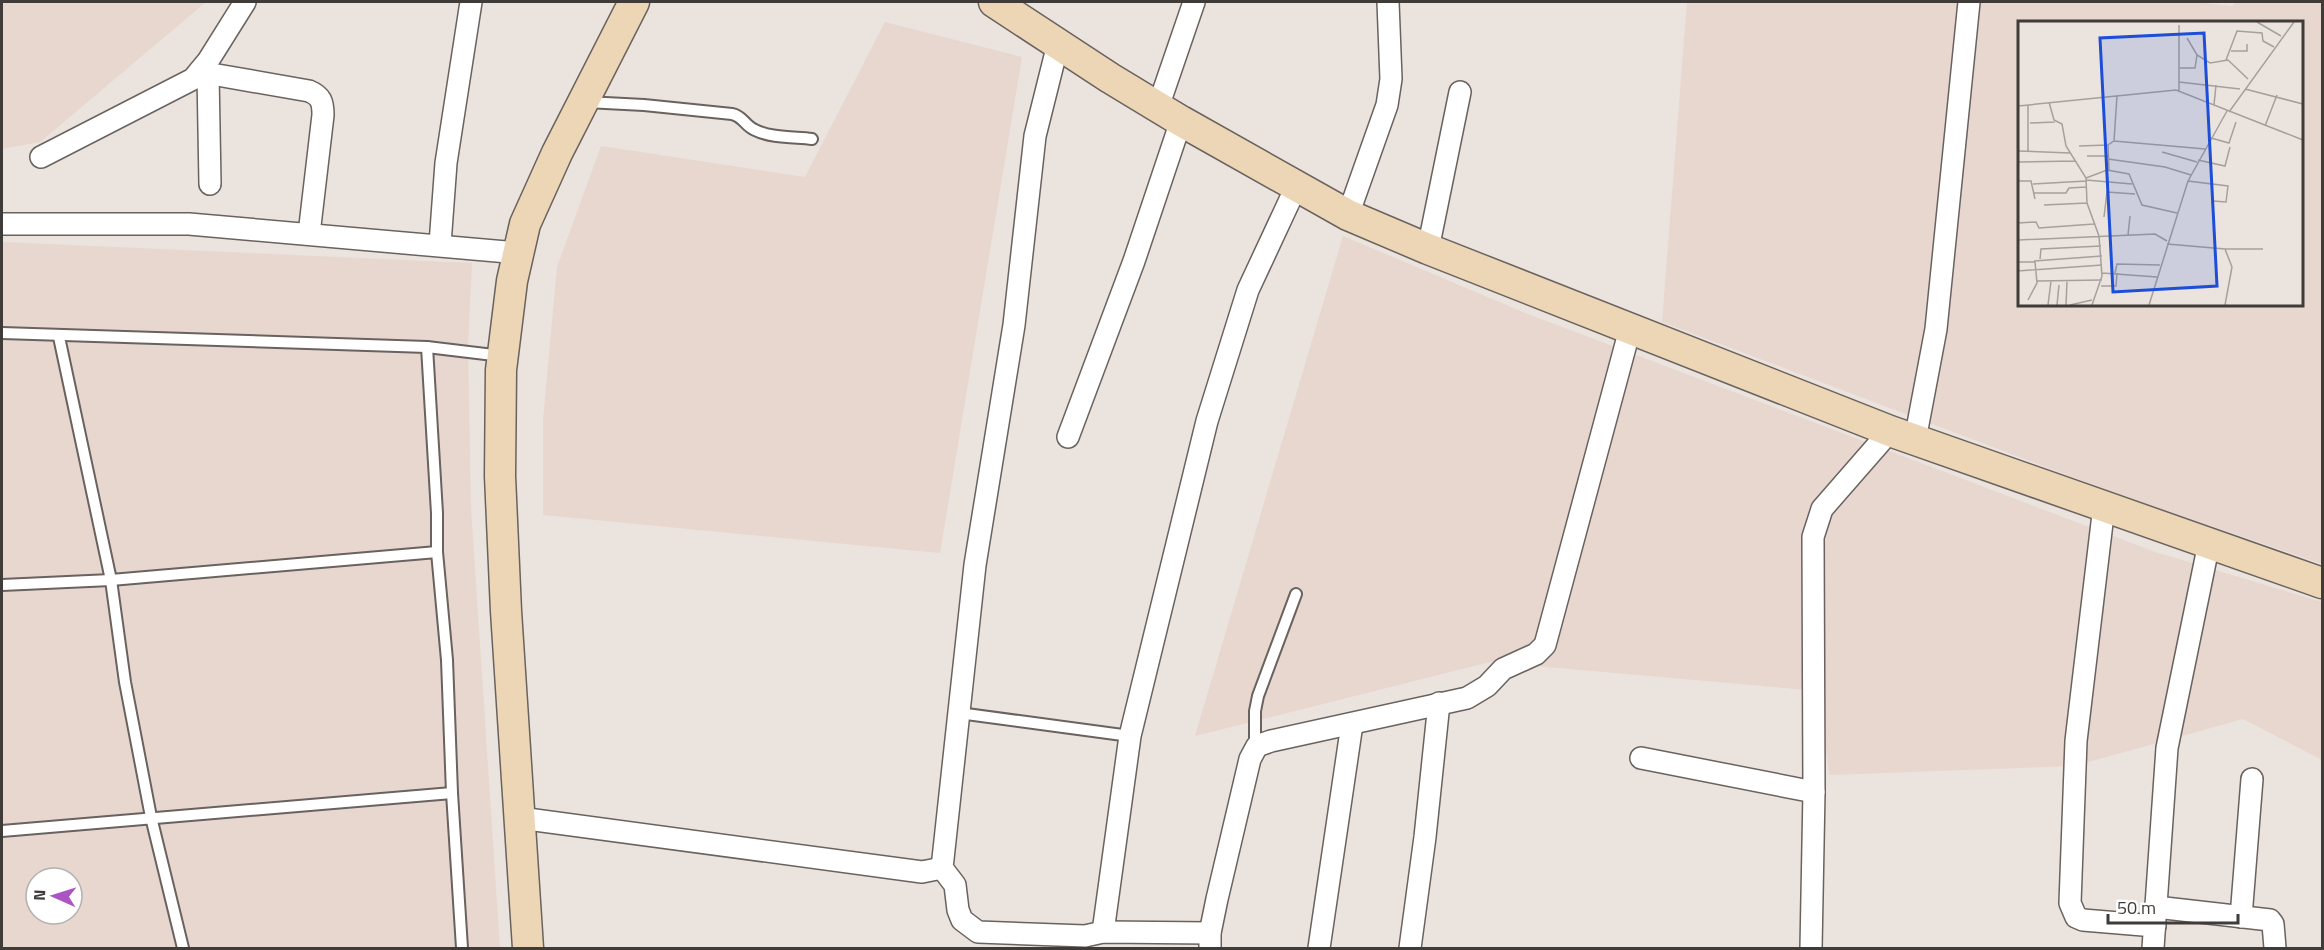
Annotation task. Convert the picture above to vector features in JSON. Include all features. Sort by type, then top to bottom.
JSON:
[{"type":"street","points":[[41,157],[204,73],[245,2]]},
{"type":"street","points":[[440,244],[446,163],[471,2]]},
{"type":"street","points":[[528,948],[506,611],[500,476],[502,356],[512,281],[525,224],[556,153],[634,2]]},
{"type":"street","points":[[994,2],[1170,114],[1348,215],[1428,249],[1903,435],[2322,583]]},
{"type":"street","points":[[1068,436],[1134,261],[1170,114],[1194,2]]},
{"type":"street","points":[[1348,215],[1388,105],[1391,79],[1388,2]]},
{"type":"street","points":[[1811,948],[1814,792],[1813,537],[1822,509],[1903,435],[1936,330],[1969,2]]},
{"type":"street","points":[[1058,44],[1035,136],[1014,325],[975,565],[942,868],[955,885],[958,910],[962,920],[978,940],[1075,942],[1103,932],[1210,941],[1250,759],[1255,750],[1271,741],[1439,703],[1467,699],[1477,694],[1503,669],[1536,654],[1545,645],[1630,329]]},
{"type":"street","points":[[204,73],[210,184]]},
{"type":"street","points":[[204,73],[318,94],[323,102],[323,115],[309,234]]},
{"type":"street","points":[[1428,249],[1460,92]]},
{"type":"street","points":[[1103,932],[1130,735],[1210,410],[1248,290],[1296,187]]},
{"type":"street","points":[[2,224],[189,224],[440,244],[518,253]]},
{"type":"street","points":[[2104,506],[2076,741],[2070,903],[2072,912],[2083,920],[2155,916],[2241,917],[2270,920],[2273,924],[2275,948]]},
{"type":"street","points":[[2153,948],[2167,748],[2209,543]]},
{"type":"street","points":[[1410,948],[1425,837],[1439,703]]},
{"type":"street","points":[[1319,948],[1352,724]]},
{"type":"street","points":[[1641,758],[1814,792]]},
{"type":"street","points":[[2241,917],[2253,779]]},
{"type":"street","points":[[520,818],[922,873],[942,868]]},
{"type":"lane","points":[[583,102],[644,105],[732,114],[742,118],[755,131],[812,139]]},
{"type":"lane","points":[[2,333],[59,337],[427,347],[502,356]]},
{"type":"lane","points":[[59,337],[111,580],[125,682],[151,817],[183,948]]},
{"type":"lane","points":[[427,347],[437,513],[437,552],[447,660],[452,793],[462,948]]},
{"type":"lane","points":[[2,585],[111,580],[437,552]]},
{"type":"lane","points":[[1255,750],[1254,721],[1258,696],[1296,594]]},
{"type":"lane","points":[[960,713],[1130,735]]},
{"type":"lane","points":[[2,831],[452,793]]},
{"type":"shaded area","points":[[2,2],[206,2],[40,142],[2,149]]},
{"type":"shaded area","points":[[1687,2],[2193,2],[2233,6],[2235,2],[2322,2],[2322,564],[2104,489],[1662,322]]},
{"type":"shaded area","points":[[885,22],[1022,57],[940,553],[543,515],[543,420],[557,267],[601,146],[805,177]]},
{"type":"shaded area","points":[[1343,236],[1523,312],[2155,552],[2322,602],[2322,760],[2243,719],[2074,766],[1829,775],[1819,691],[1490,662],[1195,736]]},
{"type":"shaded area","points":[[2,242],[472,263],[468,346],[471,508],[500,948],[2,948]]}]
